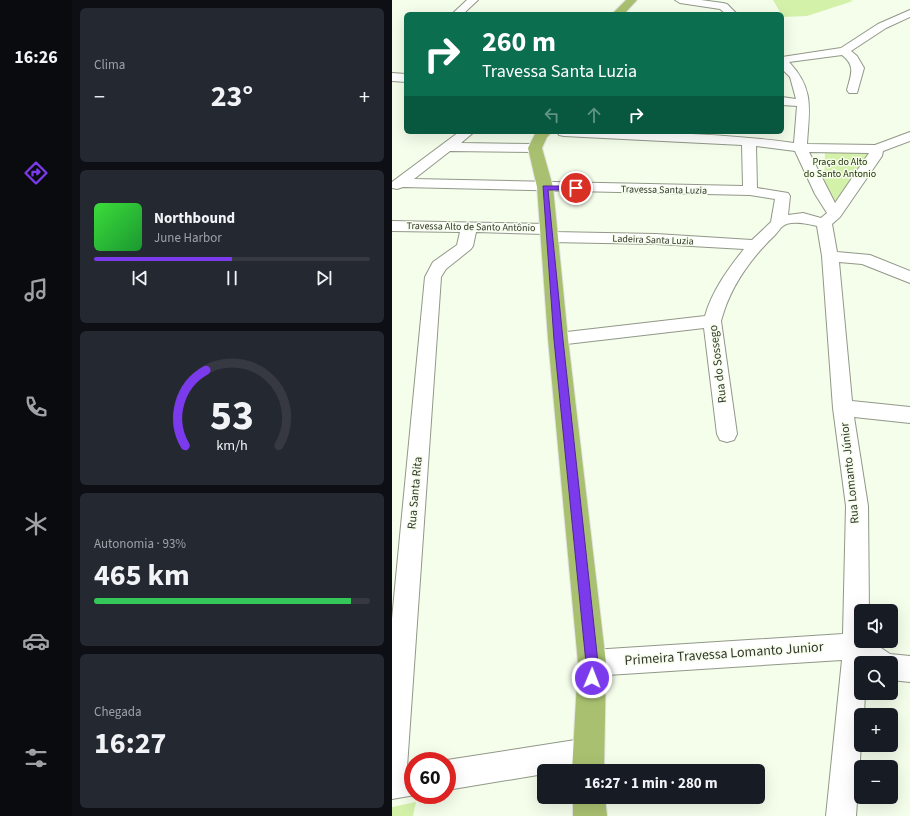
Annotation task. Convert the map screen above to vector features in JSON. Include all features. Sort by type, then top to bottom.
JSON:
[{"type":"main road","points":[[620,12],[632,0]]},
{"type":"main road","points":[[540,137],[550,233],[558,340],[592,663],[588,762]]},
{"type":"main road","points":[[589,804],[590,816]]},
{"type":"street","points":[[459,12],[473,0]]},
{"type":"street","points":[[680,0],[723,6],[730,12]]},
{"type":"street","points":[[784,61],[844,51],[882,26],[910,13]]},
{"type":"street","points":[[844,51],[853,58],[858,68],[853,90]]},
{"type":"street","points":[[784,63],[795,76],[800,88],[802,103],[800,148],[822,194],[829,219]]},
{"type":"street","points":[[784,101],[802,103]]},
{"type":"street","points":[[396,186],[464,134]]},
{"type":"street","points":[[605,134],[748,141],[800,148],[877,149],[910,136]]},
{"type":"street","points":[[448,147],[540,137]]},
{"type":"street","points":[[748,141],[750,191]]},
{"type":"street","points":[[829,219],[874,156],[877,149]]},
{"type":"street","name":"Travessa Santa Luzia","points":[[396,186],[750,191],[783,196],[778,221]]},
{"type":"street","points":[[778,221],[803,218],[829,219]]},
{"type":"street","name":"Rua Lomanto Júnior","points":[[829,219],[830,256],[843,408],[857,506],[856,604]]},
{"type":"street","name":"Rua do Sossego","points":[[727,434],[712,321],[720,296],[740,266],[778,221]]},
{"type":"street","name":"Travessa Alto de Santo Antônio","points":[[392,226],[469,228],[550,233]]},
{"type":"street","name":"Rua Santa Rita","points":[[392,772],[433,277],[439,266],[465,246],[469,228]]},
{"type":"street","name":"Ladeira Santa Luzia","points":[[550,233],[756,246]]},
{"type":"street","points":[[830,256],[864,259],[899,272],[910,278]]},
{"type":"street","points":[[558,340],[712,321]]},
{"type":"street","points":[[843,408],[870,409],[910,415]]},
{"type":"street","name":"Primeira Travessa Lomanto Junior","points":[[592,663],[854,646]]},
{"type":"street","name":"Rua Lomanto Júnior","points":[[841,816],[856,648]]},
{"type":"street","points":[[859,648],[871,656]]},
{"type":"street","points":[[898,668],[910,669]]},
{"type":"street","points":[[456,774],[588,762]]},
{"type":"street","points":[[392,784],[404,782]]},
{"type":"green space","points":[[773,0],[853,1],[807,16],[784,17],[784,12],[780,12]]},
{"type":"green space","name":"Praça do Alto do Santo Antonio","points":[[825,150],[869,153],[835,205],[824,186]]},
{"type":"green space","points":[[416,804],[413,816],[392,816],[392,807]]},
{"type":"route","points":[[576,188],[545,188],[558,340],[592,663],[592,678]]}]
